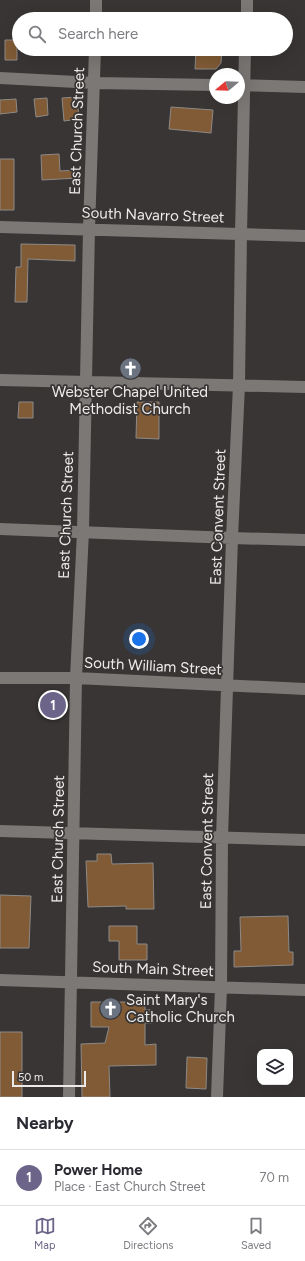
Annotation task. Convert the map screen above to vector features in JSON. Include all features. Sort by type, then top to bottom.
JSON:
[{"type":"street","points":[[96,0],[96,12]]},
{"type":"street","points":[[247,0],[247,12]]},
{"type":"street","name":"East Church Street","points":[[69,1097],[76,678],[83,531],[85,382],[95,56]]},
{"type":"street","name":"East Convent Street","points":[[244,68],[245,56]]},
{"type":"street","points":[[0,78],[95,83],[209,84]]},
{"type":"street","points":[[245,85],[305,87]]},
{"type":"street","name":"East Convent Street","points":[[217,1097],[221,987],[222,838],[232,538],[239,385],[242,104]]},
{"type":"street","name":"South Navarro Street","points":[[0,227],[305,236]]},
{"type":"street","points":[[0,380],[305,387]]},
{"type":"street","points":[[0,529],[305,540]]},
{"type":"street","name":"South William Street","points":[[0,678],[76,678],[305,689]]},
{"type":"street","points":[[0,831],[305,840]]},
{"type":"street","name":"South Main Street","points":[[0,980],[305,990]]},
{"type":"building","points":[[5,40],[12,40],[12,56],[17,56],[17,60],[5,60]]},
{"type":"building","points":[[196,56],[222,56],[221,63],[217,68],[195,69]]},
{"type":"building","points":[[77,97],[79,119],[64,121],[62,98]]},
{"type":"building","points":[[47,98],[48,115],[36,117],[34,99]]},
{"type":"building","points":[[16,99],[17,112],[0,114],[0,100]]},
{"type":"building","points":[[171,107],[213,110],[211,133],[169,129]]},
{"type":"building","points":[[59,154],[60,171],[77,170],[78,178],[42,180],[41,155]]},
{"type":"building","points":[[0,159],[14,159],[14,210],[0,210]]},
{"type":"building","points":[[21,244],[75,245],[75,261],[28,259],[27,302],[15,302],[16,267],[21,267]]},
{"type":"building","points":[[19,402],[33,402],[33,418],[18,418]]},
{"type":"building","points":[[137,402],[159,402],[159,439],[136,438]]},
{"type":"building","points":[[97,854],[111,854],[112,864],[153,863],[154,909],[126,909],[126,906],[88,907],[86,861],[97,861]]},
{"type":"building","points":[[0,895],[31,896],[29,948],[0,948]]},
{"type":"building","points":[[288,916],[289,952],[293,952],[293,965],[234,967],[234,951],[241,951],[240,917]]},
{"type":"building","points":[[109,926],[137,926],[137,944],[147,944],[147,960],[119,960],[119,941],[109,941]]},
{"type":"building","points":[[145,1000],[145,1010],[151,1010],[152,1023],[145,1023],[145,1045],[156,1044],[156,1065],[109,1066],[110,1097],[82,1097],[81,1044],[105,1043],[109,1027],[91,1027],[91,1002],[132,1002]]},
{"type":"building","points":[[0,1032],[22,1032],[22,1097],[0,1097]]},
{"type":"building","points":[[187,1057],[207,1058],[206,1089],[186,1088]]},
{"type":"place","name":"Webster Chapel United Methodist Church","points":[[130,369]]},
{"type":"place","name":"Power Home","points":[[53,705]]},
{"type":"place","name":"Saint Mary's Catholic Church","points":[[111,1009]]}]
